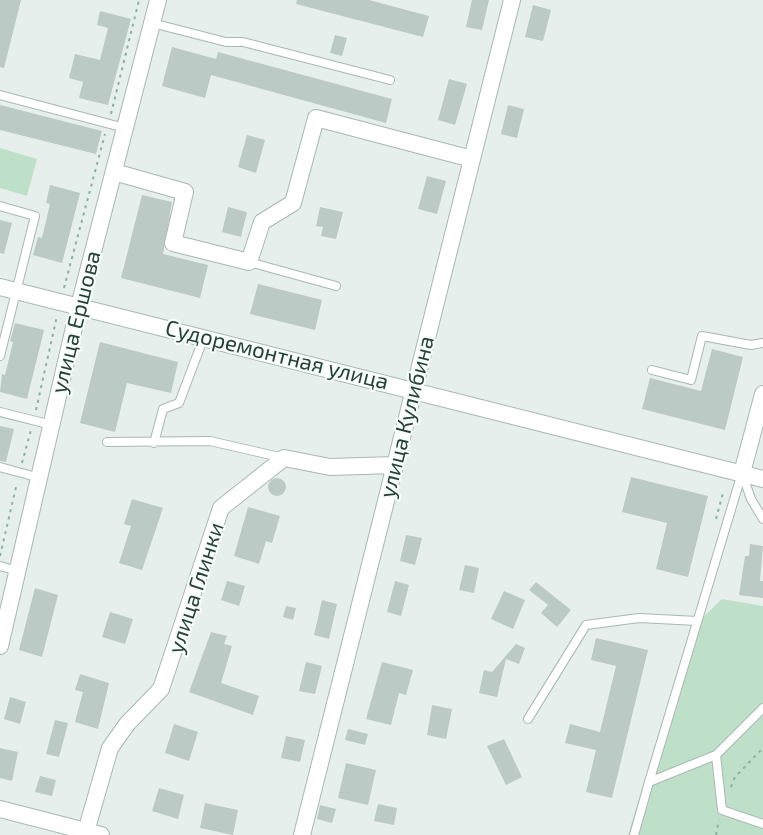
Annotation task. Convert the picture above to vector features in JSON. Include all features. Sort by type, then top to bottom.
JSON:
[{"type":"street","name":"улица Ершова","points":[[0,645],[79,306],[114,172],[116,126],[158,0]]},
{"type":"street","name":"улица Кулибина","points":[[302,835],[512,0]]},
{"type":"street","points":[[114,172],[185,192],[173,243],[249,262],[262,222],[293,203],[316,118],[471,159]]},
{"type":"street","name":"Судоремонтная улица","points":[[8,289],[414,389],[763,479]]},
{"type":"street","points":[[742,473],[763,394]]},
{"type":"street","points":[[284,458],[330,467],[394,465]]},
{"type":"street","name":"улица Глинки","points":[[91,834],[110,748],[128,724],[161,689],[221,508],[284,458]]},
{"type":"street","points":[[0,809],[91,834]]},
{"type":"lane","points":[[152,23],[226,42],[243,42],[390,80]]},
{"type":"lane","points":[[0,95],[116,126]]},
{"type":"lane","points":[[0,206],[35,216],[8,289],[0,356]]},
{"type":"lane","points":[[249,262],[336,286]]},
{"type":"lane","points":[[652,370],[691,380],[702,336],[751,345],[763,343]]},
{"type":"lane","points":[[154,443],[163,409],[179,403],[204,337]]},
{"type":"lane","points":[[0,412],[51,425]]},
{"type":"lane","points":[[107,442],[210,441],[284,458]]},
{"type":"lane","points":[[0,467],[39,478]]},
{"type":"lane","points":[[742,473],[751,499],[763,519]]},
{"type":"lane","points":[[634,835],[742,473]]},
{"type":"lane","points":[[0,566],[18,571]]},
{"type":"lane","points":[[528,719],[586,625],[639,618],[697,621]]},
{"type":"lane","points":[[650,782],[716,755],[763,708]]},
{"type":"lane","points":[[716,755],[722,810],[763,824]]},
{"type":"path","points":[[0,557],[60,302],[116,126],[138,0]]},
{"type":"path","points":[[730,788],[735,777],[763,748]]},
{"type":"path","points":[[716,835],[722,810]]},
{"type":"green space","points":[[0,148],[37,159],[27,196],[0,188]]},
{"type":"green space","points":[[722,599],[763,606],[763,835],[628,835],[690,630]]},
{"type":"building","points":[[0,0],[21,0],[4,68],[0,67]]},
{"type":"building","points":[[297,0],[369,0],[429,16],[423,37],[296,4]]},
{"type":"building","points":[[472,0],[489,0],[482,30],[466,27]]},
{"type":"building","points":[[533,5],[551,10],[543,41],[525,37]]},
{"type":"building","points":[[100,11],[131,19],[108,105],[79,98],[83,82],[69,78],[75,54],[100,60],[108,28],[97,25]]},
{"type":"building","points":[[335,35],[347,38],[342,56],[330,53]]},
{"type":"building","points":[[172,47],[216,59],[218,52],[392,99],[386,123],[211,75],[205,98],[162,86]]},
{"type":"building","points":[[449,79],[467,84],[455,125],[438,120]]},
{"type":"building","points":[[0,105],[102,131],[96,154],[0,130]]},
{"type":"building","points":[[508,105],[524,109],[517,138],[501,134]]},
{"type":"building","points":[[247,135],[265,140],[256,173],[238,167]]},
{"type":"building","points":[[427,176],[446,181],[437,214],[418,209]]},
{"type":"building","points":[[50,185],[80,193],[62,263],[33,255],[38,237],[42,238],[50,204],[46,203]]},
{"type":"building","points":[[142,195],[172,202],[163,254],[208,265],[200,298],[121,278]]},
{"type":"building","points":[[228,207],[247,212],[241,237],[222,232]]},
{"type":"building","points":[[320,207],[343,212],[336,239],[321,236],[323,227],[316,226]]},
{"type":"building","points":[[0,220],[12,223],[4,254],[0,253]]},
{"type":"building","points":[[258,284],[322,300],[315,330],[250,314]]},
{"type":"building","points":[[15,323],[44,330],[27,399],[0,392],[2,374],[5,375],[13,342],[10,341]]},
{"type":"building","points":[[100,342],[178,362],[171,393],[127,383],[115,432],[80,423]]},
{"type":"building","points":[[712,349],[743,357],[725,430],[642,409],[650,378],[701,391]]},
{"type":"building","points":[[0,426],[14,429],[6,462],[0,461]]},
{"type":"building","points":[[631,477],[708,496],[688,577],[656,569],[667,523],[622,512]]},
{"type":"building","points":[[277,478],[283,481],[286,487],[283,493],[277,496],[271,493],[268,487],[271,481]]},
{"type":"building","points":[[132,499],[163,508],[142,570],[119,563],[131,526],[124,524]]},
{"type":"building","points":[[248,507],[280,516],[272,543],[266,541],[259,564],[234,556]]},
{"type":"building","points":[[406,535],[422,538],[415,565],[400,561]]},
{"type":"building","points":[[750,544],[763,546],[760,581],[763,581],[763,598],[739,595],[745,556],[749,556]]},
{"type":"building","points":[[465,565],[479,568],[474,593],[459,590]]},
{"type":"building","points":[[227,581],[245,586],[239,606],[221,600]]},
{"type":"building","points":[[395,581],[409,585],[401,616],[387,612]]},
{"type":"building","points":[[536,582],[571,610],[557,627],[541,613],[548,605],[529,590]]},
{"type":"building","points":[[35,588],[58,595],[42,657],[19,650]]},
{"type":"building","points":[[504,591],[525,600],[513,629],[491,619]]},
{"type":"building","points":[[322,600],[337,604],[329,639],[314,635]]},
{"type":"building","points":[[286,606],[296,608],[293,620],[283,617]]},
{"type":"building","points":[[110,612],[133,619],[125,644],[102,637]]},
{"type":"building","points":[[211,632],[227,636],[224,644],[232,646],[221,683],[259,696],[253,715],[189,692]]},
{"type":"building","points":[[596,638],[648,650],[612,798],[586,792],[596,750],[565,743],[570,724],[600,732],[616,666],[591,660]]},
{"type":"building","points":[[516,644],[525,648],[519,664],[506,659],[497,697],[479,693],[484,670],[492,672]]},
{"type":"building","points":[[306,662],[322,666],[315,694],[299,691]]},
{"type":"building","points":[[382,662],[413,670],[406,695],[399,693],[391,725],[366,719]]},
{"type":"building","points":[[80,674],[109,683],[98,729],[75,722],[83,692],[75,690]]},
{"type":"building","points":[[10,697],[26,702],[20,724],[4,719]]},
{"type":"building","points":[[432,705],[452,709],[446,739],[427,735]]},
{"type":"building","points":[[55,720],[68,723],[59,757],[46,754]]},
{"type":"building","points":[[174,724],[198,732],[189,761],[165,753]]},
{"type":"building","points":[[348,729],[368,734],[365,745],[345,740]]},
{"type":"building","points":[[286,736],[305,740],[300,762],[281,758]]},
{"type":"building","points":[[504,739],[522,777],[506,785],[487,746]]},
{"type":"building","points":[[0,748],[18,752],[12,781],[0,778]]},
{"type":"building","points":[[346,763],[376,770],[368,805],[338,798]]},
{"type":"building","points":[[40,776],[56,780],[52,796],[35,792]]},
{"type":"building","points":[[159,788],[184,795],[178,819],[152,811]]},
{"type":"building","points":[[205,803],[238,810],[233,835],[200,828]]},
{"type":"building","points":[[378,804],[397,808],[394,825],[374,821]]},
{"type":"building","points":[[320,805],[336,809],[332,823],[317,819]]}]
